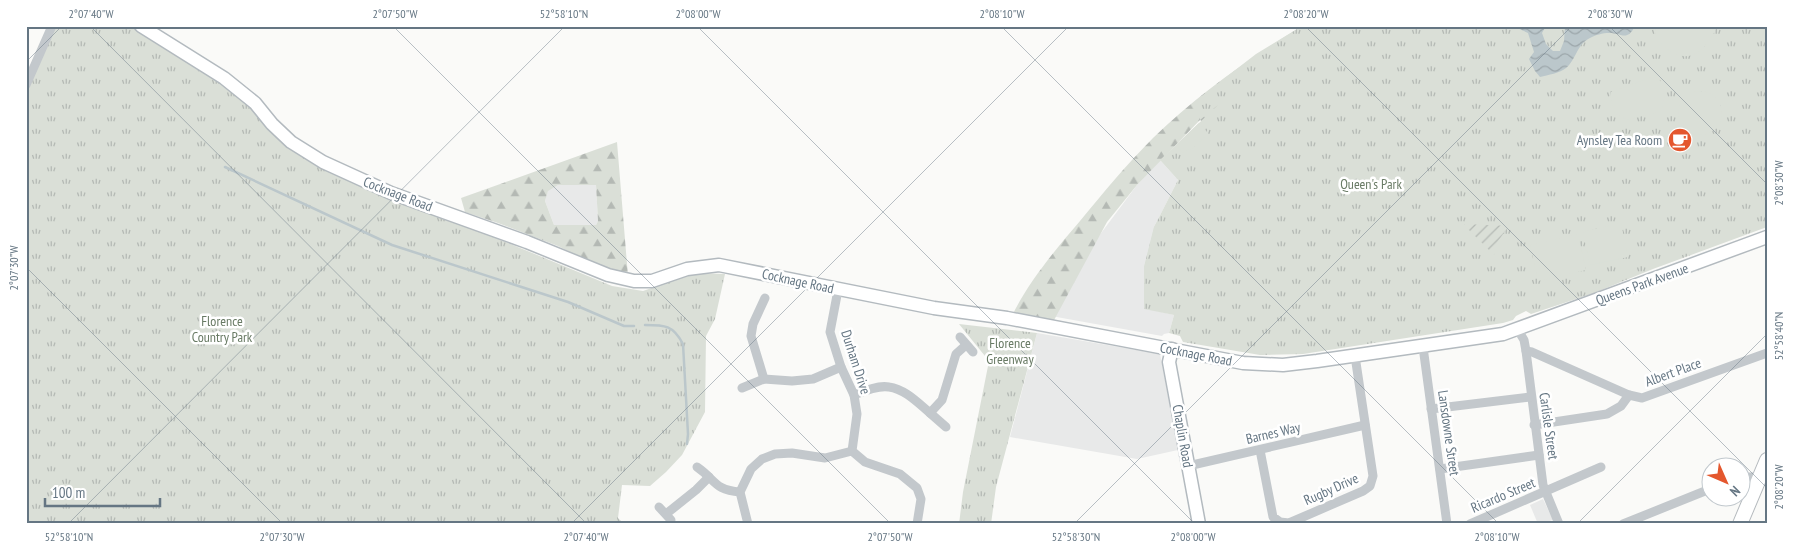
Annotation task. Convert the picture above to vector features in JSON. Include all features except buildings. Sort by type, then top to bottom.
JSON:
[{"type":"main road","points":[[1740,524],[1767,460]]},
{"type":"street","points":[[26,85],[52,26]]},
{"type":"street","name":"Cocknage Road","points":[[141,26],[154,36],[224,78],[255,103],[272,124],[291,142],[323,162],[390,193],[527,242],[608,275],[634,281],[652,281],[687,269],[719,265],[934,308],[1023,321],[1243,363],[1283,365],[1423,347],[1518,330]]},
{"type":"street","name":"Queens Park Avenue","points":[[1518,330],[1767,237]]},
{"type":"street","name":"Durham Drive","points":[[838,290],[830,332],[841,367],[854,395],[857,414],[853,448]]},
{"type":"street","points":[[764,379],[756,358],[751,336],[753,324],[764,302],[771,309]]},
{"type":"street","name":"Carlisle Street","points":[[1518,330],[1524,340],[1526,351],[1530,397],[1545,492],[1559,524]]},
{"type":"street","points":[[930,413],[942,400],[956,354],[969,349],[960,337]]},
{"type":"street","name":"Lansdowne Street","points":[[1423,347],[1447,524]]},
{"type":"street","name":"Chaplin Road","points":[[1172,349],[1169,362],[1199,524]]},
{"type":"street","points":[[1526,351],[1629,395]]},
{"type":"street","name":"Albert Place","points":[[1534,425],[1606,414],[1621,406],[1629,395],[1642,398],[1767,353]]},
{"type":"street","name":"Rugby Drive","points":[[1260,450],[1273,516],[1280,522],[1289,523],[1363,492],[1370,486],[1372,476],[1355,356]]},
{"type":"street","points":[[742,388],[764,379],[792,381],[813,379],[841,367]]},
{"type":"street","points":[[854,395],[871,389],[889,387],[912,397],[946,427]]},
{"type":"street","points":[[1431,409],[1530,397]]},
{"type":"street","name":"Barnes Way","points":[[1188,466],[1365,425]]},
{"type":"street","points":[[748,524],[740,492],[751,469],[762,458],[776,454],[792,453],[825,458],[853,448],[865,462],[900,474],[917,488],[921,499],[917,524]]},
{"type":"street","points":[[1440,469],[1539,455]]},
{"type":"street","points":[[697,467],[718,487],[728,491],[740,492]]},
{"type":"street","name":"Ricardo Street","points":[[1470,524],[1601,467]]},
{"type":"street","points":[[666,514],[709,477]]},
{"type":"street","points":[[1750,477],[1759,477]]},
{"type":"street","points":[[1622,524],[1700,493]]},
{"type":"shaded area","points":[[1160,160],[1178,180],[1154,227],[1144,267],[1144,308],[1174,315],[1169,333],[1162,336],[1051,316],[1084,256],[1137,185]]},
{"type":"shaded area","points":[[596,184],[598,221],[596,225],[554,225],[545,201],[548,190],[558,185]]},
{"type":"shaded area","points":[[1037,333],[1160,354],[1178,450],[1137,459],[1010,437]]},
{"type":"shaded area","points":[[1543,499],[1553,520],[1538,524],[1530,505]]},
{"type":"green space","name":"Florence Country Park","points":[[54,26],[141,26],[224,78],[291,142],[501,240],[612,286],[643,291],[695,273],[725,274],[715,319],[706,336],[705,412],[682,455],[650,486],[622,485],[618,518],[624,524],[26,524],[26,85]]},
{"type":"green space","points":[[1302,26],[1144,309],[1144,267],[1154,227],[1214,129],[1200,120],[1137,185],[1107,222],[1053,322],[1013,314],[1027,289],[1052,254],[1115,179],[1153,138],[1225,78]]},
{"type":"green space","name":"Queen's Park","points":[[1302,26],[1767,26],[1767,227],[1594,293],[1531,314],[1526,311],[1516,316],[1513,320],[1503,323],[1303,354],[1260,355],[1183,342],[1180,336],[1169,333],[1174,315],[1144,309],[1144,267],[1154,227],[1178,180],[1160,160],[1218,105],[1200,120],[1199,98],[1256,54]]},
{"type":"green space","points":[[1656,26],[1717,26],[1712,37],[1704,47],[1694,54],[1683,56],[1663,46],[1656,36]]},
{"type":"green space","points":[[1657,75],[1664,93],[1661,111],[1627,120],[1615,113],[1610,96],[1611,92]]},
{"type":"green space","points":[[1704,91],[1716,97],[1721,104],[1721,122],[1716,129],[1709,134],[1696,135],[1688,132],[1681,125],[1678,109],[1681,101],[1688,94]]},
{"type":"green space","points":[[1199,123],[1208,133],[1196,146],[1183,153],[1176,145]]},
{"type":"green space","points":[[617,142],[628,276],[594,264],[558,246],[465,212],[461,198]],"holes":[[[558,185],[596,185],[598,221],[596,225],[554,225],[545,201],[548,191]]]},
{"type":"green space","points":[[1621,223],[1628,257],[1590,265],[1583,232]]},
{"type":"green space","points":[[1465,224],[1509,226],[1498,241],[1494,255]]},
{"type":"green space","points":[[1578,234],[1586,270],[1538,281],[1530,245]]},
{"type":"green space","name":"Florence Greenway","points":[[959,324],[1037,333],[996,487],[991,524],[959,524],[963,492],[989,361]]},
{"type":"water","points":[[1513,26],[1546,26],[1542,33],[1546,44],[1553,51],[1560,51],[1564,41],[1565,26],[1635,26],[1629,34],[1624,36],[1607,33],[1590,38],[1582,44],[1566,68],[1557,73],[1540,77],[1529,59],[1534,52],[1528,33]]},
{"type":"waterway","points":[[225,167],[392,245],[568,302],[624,326],[634,326]]},
{"type":"waterway","points":[[645,325],[668,327],[676,333],[683,344],[687,444]]},
{"type":"place","name":"Aynsley Tea Room","points":[[1680,140]]}]
